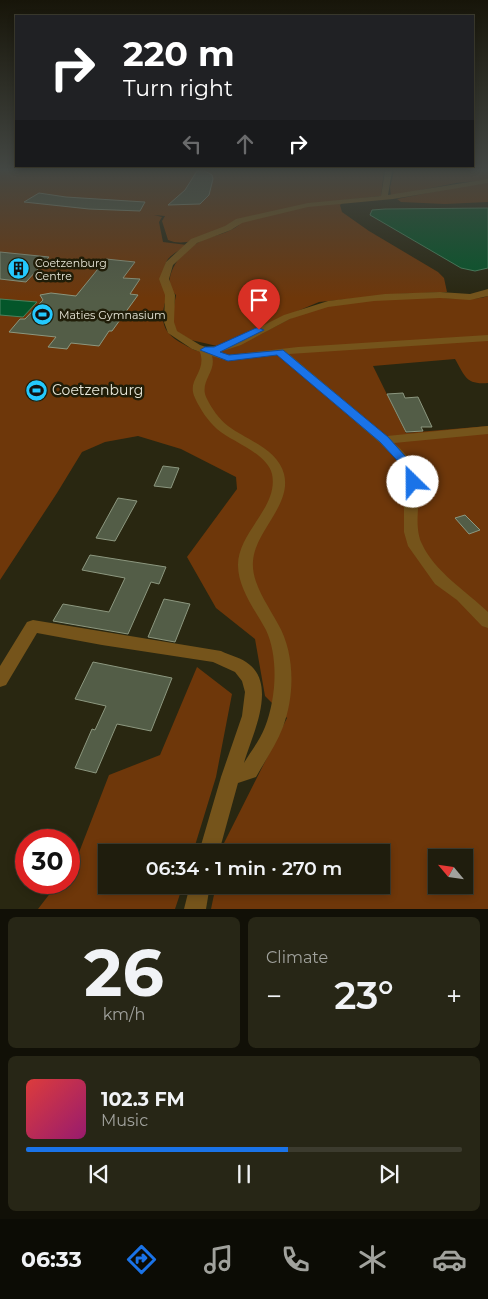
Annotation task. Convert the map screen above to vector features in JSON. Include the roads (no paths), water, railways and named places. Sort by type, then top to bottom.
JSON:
[{"type":"street","points":[[269,213],[202,237],[169,264],[164,279],[170,294],[169,322],[173,334],[205,350],[228,358],[280,352],[488,338]]},
{"type":"street","points":[[205,350],[215,350],[232,344],[287,317],[315,306],[390,297],[441,295],[474,297],[488,292]]},
{"type":"street","points":[[205,350],[209,359],[209,367],[199,380],[197,386],[198,393],[206,408],[222,427],[270,459],[278,473],[278,494],[256,533],[245,561],[246,576],[277,639],[284,690],[276,721],[249,771],[230,777]]},
{"type":"street","points":[[280,352],[384,440],[410,469],[413,482],[411,493],[412,532],[415,546],[440,580],[462,596],[488,622]]},
{"type":"street","points":[[384,440],[488,430]]},
{"type":"street","points":[[0,680],[33,626],[102,639],[215,656],[241,667],[250,678],[254,692],[251,716],[230,777],[211,844]]},
{"type":"street","points":[[194,909],[198,894]]},
{"type":"place","name":"Coetzenburg Centre","points":[[19,269]]},
{"type":"place","name":"Maties Gymnasium","points":[[43,315]]},
{"type":"place","name":"Coetzenburg","points":[[36,390]]}]
